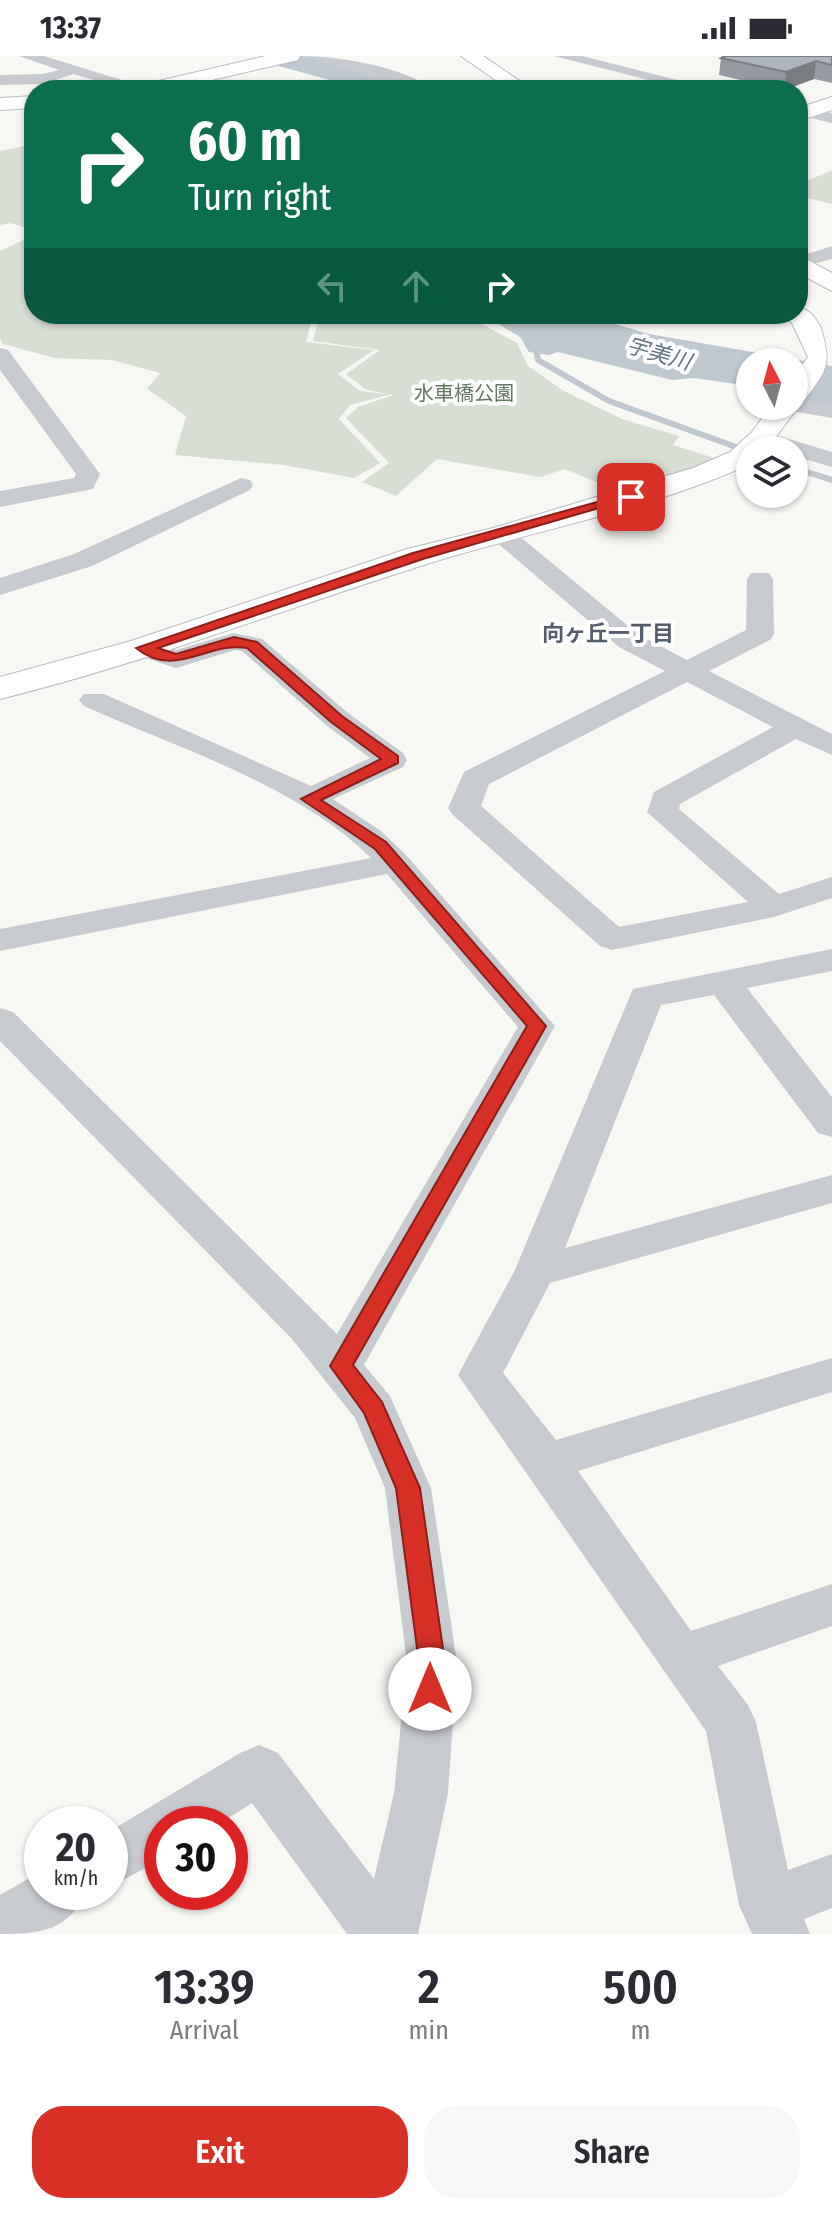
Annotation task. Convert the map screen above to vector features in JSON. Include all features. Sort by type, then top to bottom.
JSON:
[{"type":"main road","points":[[190,80],[291,56]]},
{"type":"main road","points":[[449,56],[486,80]]},
{"type":"main road","points":[[470,56],[507,80]]},
{"type":"main road","points":[[0,104],[24,103]]},
{"type":"main road","points":[[808,110],[832,103]]},
{"type":"main road","points":[[808,272],[832,284]]},
{"type":"main road","points":[[808,277],[832,302]]},
{"type":"main road","points":[[806,324],[825,360],[808,379]]},
{"type":"main road","points":[[761,436],[774,420]]},
{"type":"main road","points":[[0,688],[143,648],[372,570],[503,535],[692,478],[736,455]]},
{"type":"street","points":[[27,56],[112,80]]},
{"type":"street","points":[[311,56],[399,80]]},
{"type":"street","points":[[574,57],[665,80]]},
{"type":"street","points":[[0,80],[44,79],[79,70]]},
{"type":"street","points":[[629,72],[629,80]]},
{"type":"street","points":[[808,114],[832,118]]},
{"type":"street","points":[[808,264],[832,252]]},
{"type":"street","points":[[0,355],[88,474],[84,484],[0,499]]},
{"type":"street","points":[[808,407],[832,411]]},
{"type":"street","points":[[808,456],[832,460]]},
{"type":"street","points":[[0,587],[83,560],[241,485]]},
{"type":"street","points":[[503,535],[629,641],[832,746]]},
{"type":"street","points":[[760,579],[760,634],[475,779],[464,808],[612,939],[774,907],[832,887]]},
{"type":"street","points":[[143,648],[176,659],[234,641],[252,645],[337,719],[392,760],[309,799]]},
{"type":"street","points":[[94,700],[309,799],[380,845],[537,1026],[341,1366]]},
{"type":"street","points":[[774,907],[663,812],[665,799],[794,728]]},
{"type":"street","points":[[0,940],[395,863]]},
{"type":"street","points":[[832,960],[646,997],[535,1272],[480,1375],[546,1462],[680,1657],[730,1722],[774,1920],[832,1881]]},
{"type":"street","points":[[723,982],[832,1124]]},
{"type":"street","points":[[0,1020],[296,1315],[341,1366],[374,1409],[408,1488],[432,1663],[421,1793],[390,1934]]},
{"type":"street","points":[[535,1272],[826,1200]]},
{"type":"street","points":[[546,1462],[832,1375]]},
{"type":"street","points":[[680,1657],[832,1605]]},
{"type":"street","points":[[200,1806],[259,1770],[381,1934]]},
{"type":"street","points":[[0,1927],[28,1910]]},
{"type":"green space","points":[[24,146],[24,227],[10,223],[0,225],[0,151]]},
{"type":"green space","points":[[832,170],[832,204],[808,198],[808,181]]},
{"type":"green space","name":"水車橋公園","points":[[24,240],[24,324],[311,324],[306,342],[374,350],[338,374],[360,391],[386,394],[365,389],[346,374],[380,350],[313,341],[317,324],[481,324],[517,343],[528,366],[564,391],[622,419],[679,436],[673,445],[714,458],[688,472],[625,494],[565,469],[540,477],[437,459],[396,496],[362,482],[389,463],[346,418],[358,407],[393,395],[389,394],[350,405],[339,419],[380,463],[354,478],[284,465],[175,455],[186,416],[147,389],[160,373],[112,360],[55,358],[3,344],[0,339],[0,251]]},
{"type":"water","points":[[499,324],[615,324],[649,334],[736,349],[736,384],[694,378],[672,380],[558,352],[549,355],[529,352],[520,337]]},
{"type":"water","points":[[808,362],[832,366],[832,407],[808,402]]},
{"type":"building","points":[[832,56],[832,65],[816,61],[786,72],[721,58]]},
{"type":"waterway","name":"宇美川","points":[[273,56],[361,80]]},
{"type":"waterway","points":[[535,342],[538,360],[609,401],[736,447]]},
{"type":"waterway","points":[[808,472],[832,480]]},
{"type":"district","name":"向ヶ丘一丁目","points":[[608,633]]},
{"type":"route","points":[[430,1689],[432,1663],[408,1488],[374,1409],[341,1366],[537,1026],[380,845],[309,799],[392,760],[337,719],[252,645],[234,641],[176,659],[143,648],[418,556],[503,535],[631,497]]}]
